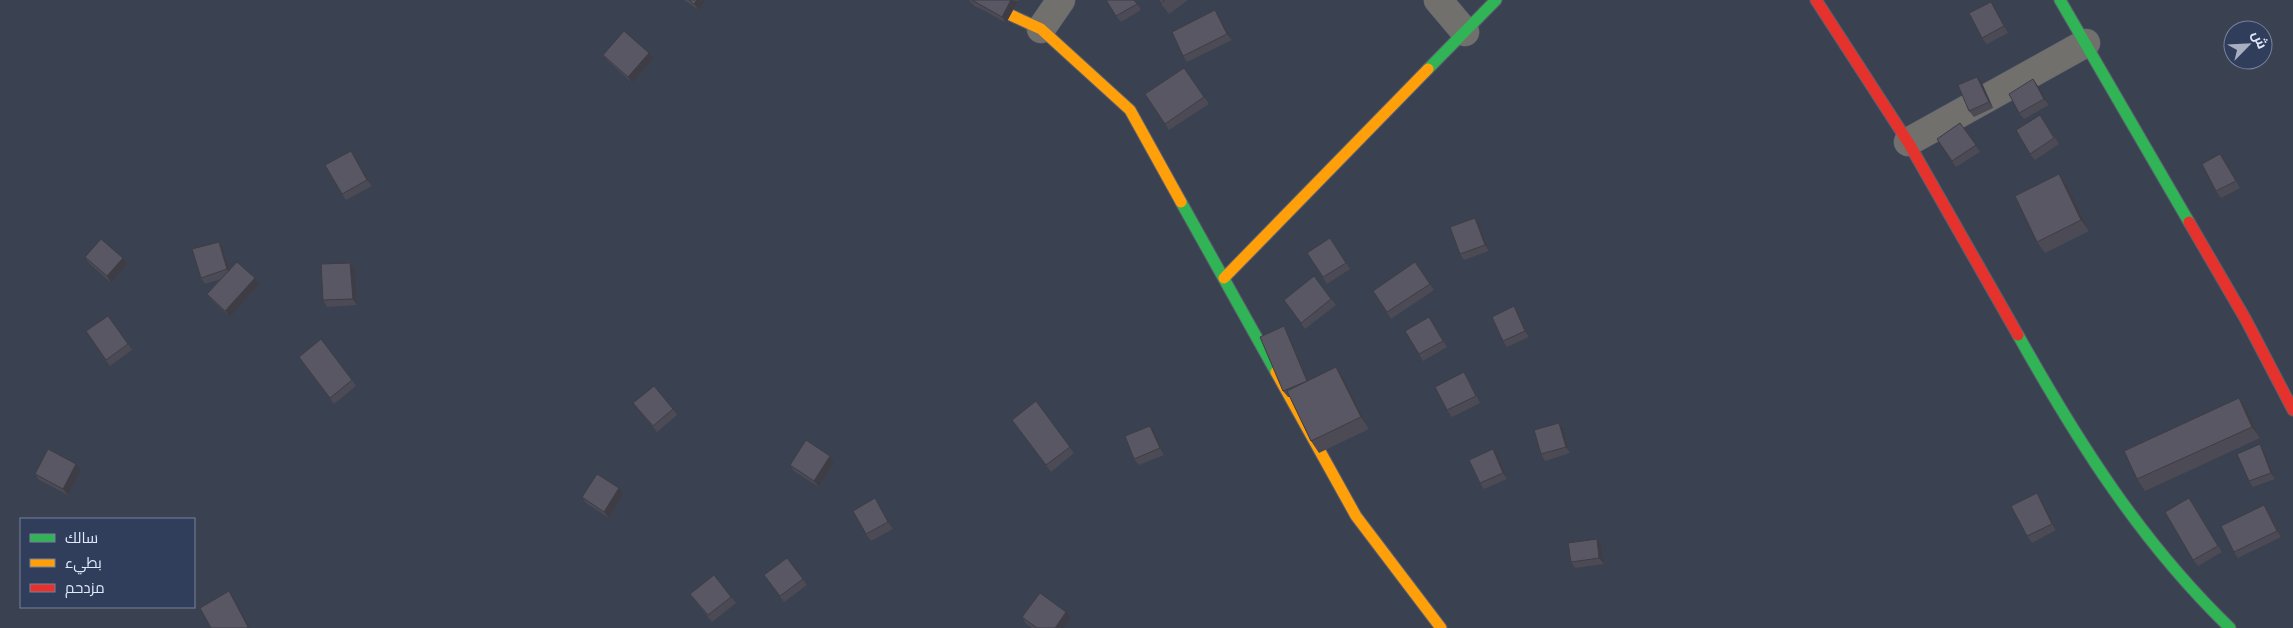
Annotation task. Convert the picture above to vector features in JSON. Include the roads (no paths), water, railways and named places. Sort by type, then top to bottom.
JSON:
[{"type":"street","points":[[978,0],[1041,29],[1130,110],[1356,516],[1441,628]]},
{"type":"street","points":[[1041,29],[1062,0]]},
{"type":"street","points":[[1438,0],[1465,32]]},
{"type":"street","points":[[1224,278],[1496,0]]},
{"type":"street","points":[[1816,0],[1908,142],[2065,419],[2136,522],[2200,599],[2230,628]]},
{"type":"street","points":[[2060,0],[2246,320],[2293,410]]},
{"type":"street","points":[[1908,142],[2086,43]]}]
